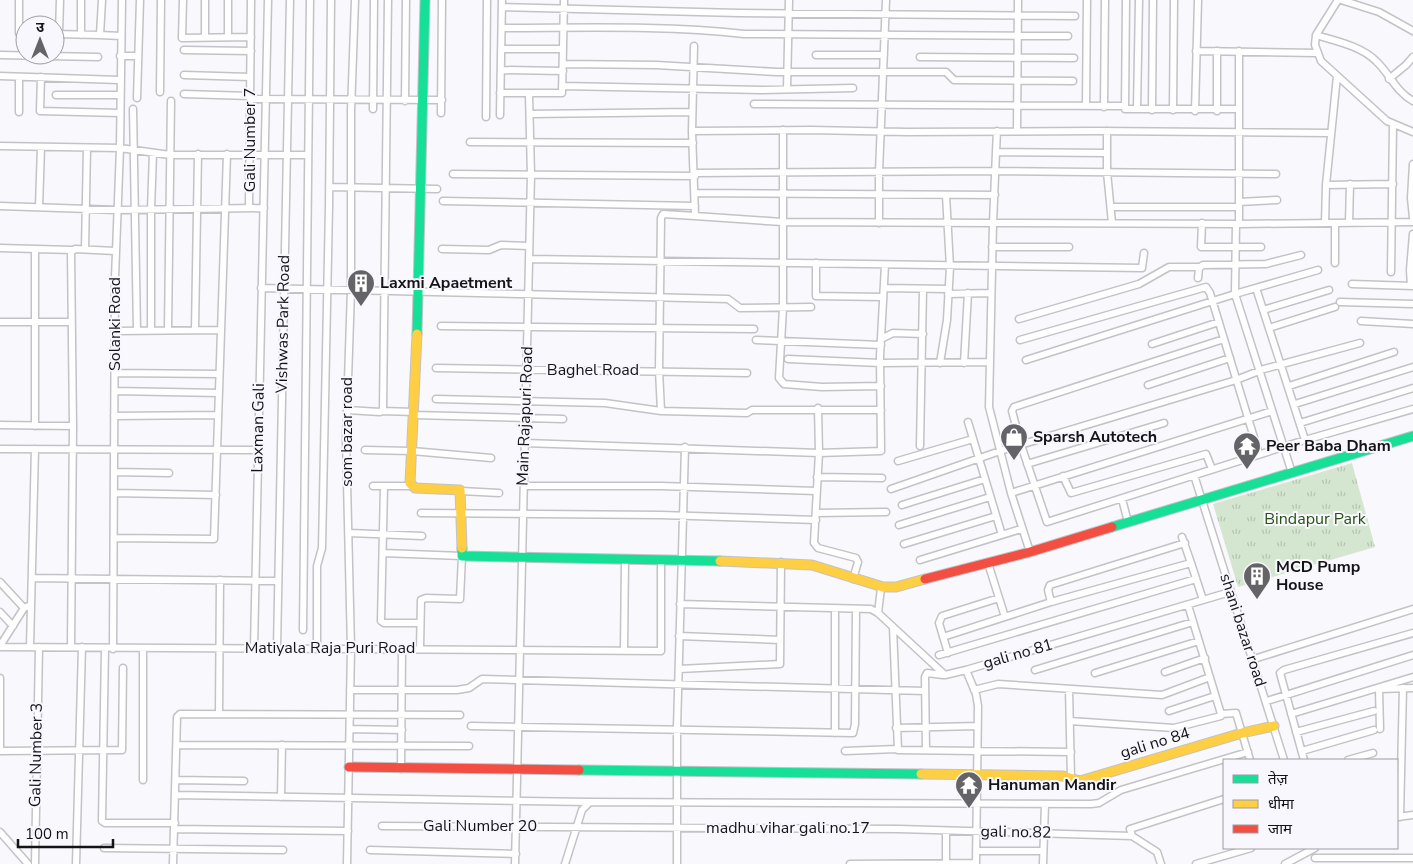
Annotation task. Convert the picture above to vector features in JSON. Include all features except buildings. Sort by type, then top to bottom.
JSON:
[{"type":"street","points":[[19,0],[19,15]]},
{"type":"street","points":[[59,15],[60,0]]},
{"type":"street","points":[[81,34],[82,0]]},
{"type":"street","points":[[100,35],[102,0]]},
{"type":"street","name":"Solanki Road","points":[[113,649],[115,251],[120,148],[122,0]]},
{"type":"street","points":[[137,98],[140,0]]},
{"type":"street","points":[[160,92],[162,0]]},
{"type":"street","points":[[183,0],[182,38],[251,37]]},
{"type":"street","points":[[205,0],[205,37]]},
{"type":"street","points":[[228,0],[228,37]]},
{"type":"street","name":"Gali Number 7","points":[[0,206],[118,210],[249,208],[252,0]]},
{"type":"street","name":"Laxman Gali","points":[[254,648],[268,0]]},
{"type":"street","name":"Vishwas Park Road","points":[[277,648],[290,0]]},
{"type":"street","points":[[303,630],[310,0]]},
{"type":"street","points":[[317,648],[317,566],[322,548],[331,0]]},
{"type":"street","name":"som bazar road","points":[[347,864],[351,648],[347,410],[351,290],[351,100],[354,0]]},
{"type":"street","points":[[373,109],[374,0]]},
{"type":"street","points":[[382,411],[388,0]]},
{"type":"street","points":[[405,101],[406,0]]},
{"type":"street","points":[[410,486],[419,292],[426,0]]},
{"type":"street","points":[[442,0],[442,114]]},
{"type":"street","points":[[486,117],[487,0]]},
{"type":"street","points":[[500,93],[560,94],[563,68],[564,0]]},
{"type":"street","points":[[787,90],[789,0]]},
{"type":"street","points":[[879,223],[880,131],[886,0]]},
{"type":"street","points":[[1016,131],[1018,105],[1018,0]]},
{"type":"street","points":[[1086,105],[1087,0]]},
{"type":"street","points":[[1104,107],[1105,0]]},
{"type":"street","points":[[1124,106],[1126,0]]},
{"type":"street","points":[[1137,110],[1139,0]]},
{"type":"street","points":[[1152,110],[1153,0]]},
{"type":"street","points":[[1173,110],[1174,0]]},
{"type":"street","points":[[1195,111],[1198,0]]},
{"type":"street","points":[[1413,31],[1379,12],[1340,0],[1316,35],[1316,53],[1321,61],[1375,112],[1393,125],[1413,132]]},
{"type":"street","points":[[500,116],[502,4],[564,8],[1075,16]]},
{"type":"street","points":[[502,28],[673,28],[744,34],[1068,36]]},
{"type":"street","points":[[65,34],[121,36]]},
{"type":"street","points":[[1316,35],[1367,54],[1378,62],[1389,79],[1413,101]]},
{"type":"street","points":[[694,46],[692,131],[696,216]]},
{"type":"street","points":[[501,49],[563,48]]},
{"type":"street","points":[[184,50],[250,52]]},
{"type":"street","points":[[1196,51],[1316,53]]},
{"type":"street","points":[[1217,51],[1217,111]]},
{"type":"street","points":[[1239,51],[1240,173],[1235,294],[1292,473]]},
{"type":"street","points":[[0,55],[98,56]]},
{"type":"street","points":[[816,55],[884,55]]},
{"type":"street","points":[[120,56],[138,56]]},
{"type":"street","points":[[920,57],[1074,58]]},
{"type":"street","points":[[1389,79],[1406,66],[1413,57]]},
{"type":"street","points":[[501,70],[693,67],[786,72],[884,74],[946,72],[953,80],[1073,81]]},
{"type":"street","points":[[184,75],[250,77]]},
{"type":"street","points":[[0,76],[120,80]]},
{"type":"street","points":[[1324,222],[1337,76]]},
{"type":"street","points":[[19,112],[20,77]]},
{"type":"street","points":[[41,78],[40,111],[120,113]]},
{"type":"street","points":[[562,86],[787,90],[853,88]]},
{"type":"street","points":[[184,94],[266,99],[442,100]]},
{"type":"street","name":"Main Rajapuri Road","points":[[515,864],[531,175],[530,94]]},
{"type":"street","points":[[56,95],[120,95]]},
{"type":"street","points":[[168,330],[171,101]]},
{"type":"street","points":[[754,104],[1086,105],[1104,107],[1124,106],[1125,109],[1137,110],[1195,111],[1239,109]]},
{"type":"street","points":[[133,110],[137,330]]},
{"type":"street","points":[[530,114],[692,112]]},
{"type":"street","points":[[1391,272],[1393,125]]},
{"type":"street","points":[[783,130],[783,308],[779,378],[784,384],[881,386]]},
{"type":"street","points":[[692,131],[1331,133]]},
{"type":"street","points":[[997,131],[990,293],[989,407],[1021,529],[1030,552]]},
{"type":"street","points":[[1107,131],[1107,172],[1112,223]]},
{"type":"street","points":[[470,142],[693,143]]},
{"type":"street","points":[[0,146],[120,148],[170,155],[308,155]]},
{"type":"street","points":[[39,207],[41,147]]},
{"type":"street","points":[[85,249],[87,148]]},
{"type":"street","points":[[996,152],[1107,153]]},
{"type":"street","points":[[151,330],[150,210],[153,153]]},
{"type":"street","points":[[196,330],[198,154]]},
{"type":"street","points":[[115,538],[214,539],[227,154]]},
{"type":"street","points":[[1413,164],[1413,218]]},
{"type":"street","points":[[453,174],[695,175],[783,172],[996,171],[1276,174]]},
{"type":"street","points":[[1349,223],[1350,184]]},
{"type":"street","points":[[1326,185],[1393,184]]},
{"type":"street","points":[[329,187],[437,189]]},
{"type":"street","points":[[696,194],[995,195]]},
{"type":"street","points":[[940,363],[947,320],[950,267],[946,223],[946,195]]},
{"type":"street","points":[[1111,207],[1239,205],[1277,200]]},
{"type":"street","points":[[443,201],[696,206]]},
{"type":"street","points":[[249,208],[264,208]]},
{"type":"street","points":[[660,411],[662,214],[782,222],[1237,224],[1324,222],[1391,224],[1413,222]]},
{"type":"street","points":[[1335,223],[1335,263]]},
{"type":"street","points":[[1202,224],[1201,246],[1261,247]]},
{"type":"street","points":[[1352,284],[1412,286],[1413,234]]},
{"type":"street","points":[[442,249],[489,250],[497,246],[529,246]]},
{"type":"street","points":[[992,247],[1069,247]]},
{"type":"street","points":[[0,248],[115,251]]},
{"type":"street","points":[[35,249],[35,426]]},
{"type":"street","points":[[71,647],[73,426],[70,256],[72,250]]},
{"type":"street","points":[[529,259],[661,259],[950,267],[1142,268],[1144,254]]},
{"type":"street","points":[[1019,319],[1139,284],[1169,267],[1268,264],[1301,254]]},
{"type":"street","points":[[816,263],[816,296],[883,297]]},
{"type":"street","points":[[525,443],[819,453],[881,451],[880,364],[885,265]]},
{"type":"street","points":[[1198,278],[1200,267]]},
{"type":"street","points":[[1026,360],[1212,301],[1318,270]]},
{"type":"street","points":[[1020,340],[1202,286],[1208,289],[1259,454]]},
{"type":"street","points":[[261,288],[327,288],[730,299],[740,308],[811,307]]},
{"type":"street","points":[[884,288],[990,293]]},
{"type":"street","points":[[1256,288],[1305,440]]},
{"type":"street","points":[[920,446],[923,289]]},
{"type":"street","points":[[1263,310],[1329,290]]},
{"type":"street","points":[[964,362],[968,293]]},
{"type":"street","points":[[1269,328],[1338,304],[1413,304]]},
{"type":"street","points":[[1362,321],[1413,324]]},
{"type":"street","points":[[0,322],[71,322]]},
{"type":"street","points":[[1152,344],[1219,322]]},
{"type":"street","points":[[441,326],[660,329],[754,328]]},
{"type":"street","points":[[115,331],[221,330]]},
{"type":"street","points":[[756,340],[881,342],[893,334],[923,334]]},
{"type":"street","points":[[1224,339],[1017,406],[1012,411],[1034,485],[1049,522],[1284,446],[1413,409]]},
{"type":"street","points":[[891,489],[1000,451],[1236,380],[1259,371],[1360,343]]},
{"type":"street","points":[[1289,386],[1394,352]]},
{"type":"street","points":[[1148,385],[1230,358]]},
{"type":"street","points":[[788,359],[880,364],[989,362]]},
{"type":"street","points":[[1294,404],[1413,367]]},
{"type":"street","name":"Baghel Road","points":[[436,368],[659,370],[747,373]]},
{"type":"street","points":[[115,373],[219,374]]},
{"type":"street","points":[[1300,423],[1413,388]]},
{"type":"street","points":[[115,392],[219,393]]},
{"type":"street","points":[[436,399],[605,403],[660,411],[747,413],[752,410],[818,408],[881,410]]},
{"type":"street","points":[[818,408],[819,453],[815,546],[858,559],[853,579]]},
{"type":"street","points":[[347,410],[563,419]]},
{"type":"street","points":[[1011,492],[1272,411]]},
{"type":"street","points":[[114,416],[218,415]]},
{"type":"street","points":[[968,422],[1002,535]]},
{"type":"street","points":[[1028,464],[1164,423]]},
{"type":"street","points":[[0,425],[73,426]]},
{"type":"street","points":[[383,553],[625,560],[781,562],[822,565],[853,579],[881,588],[926,580],[1030,552],[1413,436]]},
{"type":"street","points":[[898,461],[973,439]]},
{"type":"street","points":[[677,864],[676,771],[685,447]]},
{"type":"street","points":[[0,449],[258,450]]},
{"type":"street","points":[[30,647],[28,606],[32,578],[35,449]]},
{"type":"street","points":[[365,450],[412,451],[491,458]]},
{"type":"street","points":[[1063,476],[1071,494],[1206,454],[1212,469]]},
{"type":"street","points":[[114,472],[169,473]]},
{"type":"street","name":"shani bazar road","points":[[1194,475],[1230,592],[1254,659],[1284,759]]},
{"type":"street","points":[[817,477],[882,478]]},
{"type":"street","points":[[902,504],[985,479]]},
{"type":"street","points":[[373,486],[410,486],[415,488],[458,489],[461,491],[499,493]]},
{"type":"street","points":[[384,486],[382,622],[420,623]]},
{"type":"street","points":[[524,486],[816,491]]},
{"type":"street","points":[[420,648],[420,623],[423,599],[461,598],[461,491]]},
{"type":"street","points":[[114,493],[216,495]]},
{"type":"street","points":[[899,525],[990,497]]},
{"type":"street","points":[[1122,499],[1128,522]]},
{"type":"street","points":[[816,513],[886,512]]},
{"type":"street","points":[[421,513],[523,513],[816,520]]},
{"type":"street","points":[[904,544],[996,516]]},
{"type":"street","points":[[920,560],[1021,529]]},
{"type":"street","points":[[350,533],[422,536]]},
{"type":"street","points":[[1051,602],[1048,590],[1050,585],[1183,540],[1203,600]]},
{"type":"street","points":[[624,650],[625,560]]},
{"type":"street","name":"Matiyala Raja Puri Road","points":[[0,647],[113,649],[420,648],[660,651],[661,560]]},
{"type":"street","points":[[679,668],[779,665],[781,660],[781,562]]},
{"type":"street","points":[[943,637],[1051,602],[1191,563]]},
{"type":"street","points":[[988,564],[1005,617]]},
{"type":"street","points":[[32,578],[278,581]]},
{"type":"street","points":[[939,656],[1196,579]]},
{"type":"street","points":[[219,714],[220,580]]},
{"type":"street","points":[[0,582],[28,606]]},
{"type":"street","points":[[878,613],[881,588]]},
{"type":"street","name":"gali no 81","points":[[976,864],[978,701],[966,670],[1230,592]]},
{"type":"street","points":[[948,653],[939,623],[942,616],[999,598]]},
{"type":"street","points":[[680,604],[871,609],[878,613],[945,675]]},
{"type":"street","points":[[1188,605],[1222,716]]},
{"type":"street","points":[[0,647],[28,606]]},
{"type":"street","points":[[835,609],[835,733]]},
{"type":"street","points":[[471,726],[854,732],[856,609]]},
{"type":"street","points":[[1254,659],[1413,609]]},
{"type":"street","points":[[0,612],[13,626]]},
{"type":"street","points":[[1035,670],[1194,622]]},
{"type":"street","points":[[893,627],[897,749]]},
{"type":"street","points":[[1304,759],[1280,673],[1284,670],[1413,633]]},
{"type":"street","points":[[679,636],[780,640]]},
{"type":"street","points":[[1095,673],[1199,641]]},
{"type":"street","name":"Gali Number 3","points":[[35,864],[39,647]]},
{"type":"street","points":[[76,864],[82,647]]},
{"type":"street","points":[[105,648],[103,822],[348,831]]},
{"type":"street","points":[[143,648],[143,780]]},
{"type":"street","points":[[402,648],[402,769]]},
{"type":"street","points":[[1267,701],[1413,655]]},
{"type":"street","points":[[1165,672],[1204,658]]},
{"type":"street","points":[[0,678],[0,751],[123,750],[124,668]]},
{"type":"street","points":[[926,750],[926,674],[945,675],[966,670]]},
{"type":"street","points":[[1291,714],[1413,676]]},
{"type":"street","points":[[974,690],[998,684],[1162,695],[1210,677]]},
{"type":"street","points":[[350,690],[463,689],[469,688],[482,679],[925,691]]},
{"type":"street","points":[[1403,688],[1398,817],[1413,815]]},
{"type":"street","points":[[1302,751],[1377,730],[1379,689],[1413,688]]},
{"type":"street","points":[[349,767],[976,774],[1063,776],[1074,779],[1070,752],[1069,689]]},
{"type":"street","points":[[1169,711],[1215,696]]},
{"type":"street","points":[[1296,732],[1374,711]]},
{"type":"street","points":[[1070,722],[1174,728],[1236,713],[1250,759]]},
{"type":"street","points":[[174,864],[177,715],[460,715]]},
{"type":"street","points":[[896,728],[977,726]]},
{"type":"street","name":"gali no 84","points":[[1074,779],[1274,726]]},
{"type":"street","points":[[350,729],[402,730]]},
{"type":"street","points":[[177,745],[469,746]]},
{"type":"street","points":[[281,797],[282,745]]},
{"type":"street","points":[[844,751],[976,749],[1070,752]]},
{"type":"street","points":[[1225,759],[1248,752]]},
{"type":"street","points":[[1351,759],[1372,753]]},
{"type":"street","points":[[175,795],[676,804],[1096,804],[1121,790],[1223,759]]},
{"type":"street","points":[[176,780],[244,781]]},
{"type":"street","points":[[1161,864],[1158,852],[1132,836],[1130,829],[1223,799]]},
{"type":"street","points":[[565,864],[582,810],[590,802]]},
{"type":"street","points":[[1043,864],[1045,804]]},
{"type":"street","name":"Gali Number 20","points":[[382,826],[676,827]]},
{"type":"street","name":"madhu vihar gali no.17","points":[[676,827],[900,829]]},
{"type":"street","name":"gali no.82","points":[[900,829],[1132,836]]},
{"type":"street","points":[[946,831],[946,863]]},
{"type":"street","points":[[0,832],[28,864]]},
{"type":"street","points":[[104,848],[283,850]]},
{"type":"street","points":[[1196,864],[1248,849]]},
{"type":"street","points":[[1285,864],[1311,849]]},
{"type":"street","points":[[370,850],[516,854]]},
{"type":"street","points":[[976,851],[1043,851]]},
{"type":"street","points":[[1316,861],[1413,858]]},
{"type":"street","points":[[850,864],[976,864]]},
{"type":"green space","name":"Bindapur Park","points":[[1352,463],[1375,547],[1238,587],[1213,504]]},
{"type":"traffic: fast","points":[[417,334],[425,0]]},
{"type":"traffic: fast","points":[[1112,527],[1413,436]]},
{"type":"traffic: fast","points":[[462,548],[462,556],[720,561]]},
{"type":"traffic: fast","points":[[579,770],[921,774]]},
{"type":"traffic: slow","points":[[417,334],[410,483],[415,488],[460,490],[462,548]]},
{"type":"traffic: slow","points":[[720,561],[812,565],[883,587],[896,587],[925,579]]},
{"type":"traffic: slow","points":[[921,774],[1063,776],[1080,781],[1242,733],[1274,726]]},
{"type":"traffic: jam","points":[[925,579],[1030,552],[1112,527]]},
{"type":"traffic: jam","points":[[349,767],[579,770]]},
{"type":"place","name":"Laxmi Apaetment","points":[[361,307]]},
{"type":"place","name":"Sparsh Autotech","points":[[1014,461]]},
{"type":"place","name":"Peer Baba Dham","points":[[1247,470]]},
{"type":"place","name":"MCD Pump House","points":[[1257,600]]},
{"type":"place","name":"Hanuman Mandir","points":[[969,809]]}]
